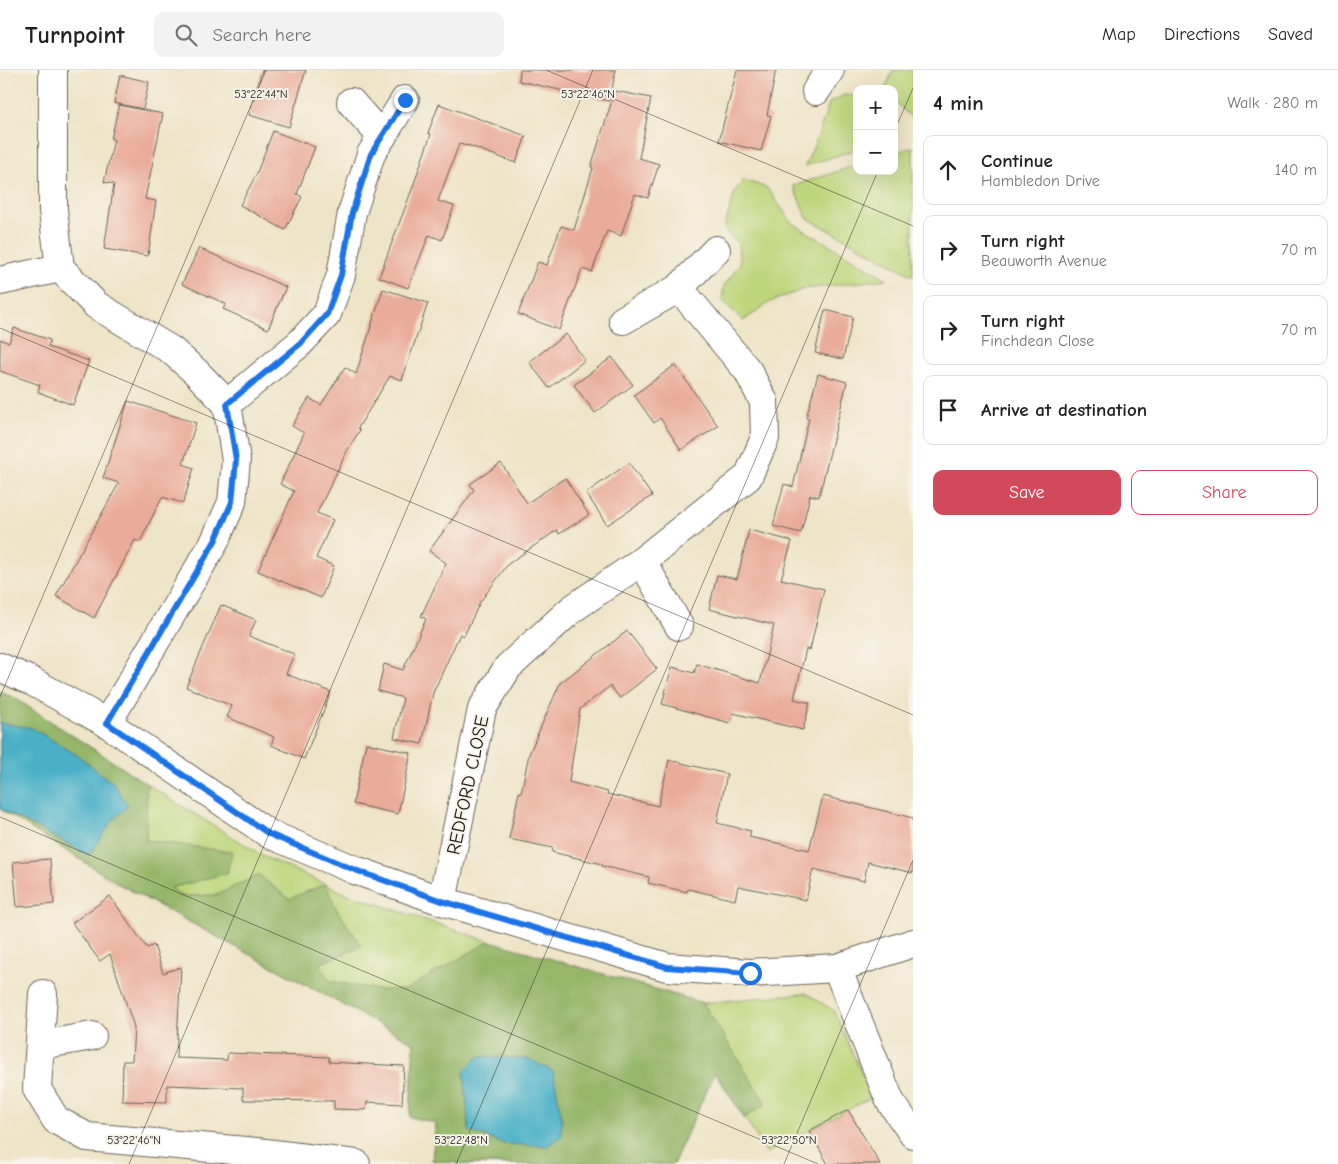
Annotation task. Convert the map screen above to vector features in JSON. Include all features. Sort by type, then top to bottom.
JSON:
[{"type":"street","points":[[53,70],[53,210],[60,268],[96,305],[171,350],[196,372],[227,404],[236,460],[232,502],[215,541],[107,723]]},
{"type":"street","points":[[227,404],[300,344],[327,314],[341,275],[354,205],[371,154],[405,100]]},
{"type":"street","points":[[351,102],[382,137]]},
{"type":"street","points":[[623,320],[678,288],[716,250]]},
{"type":"street","points":[[0,281],[60,268]]},
{"type":"street","name":"REDFORD CLOSE","points":[[442,901],[482,709],[508,666],[572,609],[642,561],[748,477],[765,438],[764,402],[748,371],[726,342],[678,288]]},
{"type":"street","points":[[642,561],[680,626]]},
{"type":"street","points":[[0,667],[33,682],[107,723],[269,834],[355,870],[442,901],[667,967],[750,973],[837,968],[913,943]]},
{"type":"street","points":[[837,968],[890,1101],[913,1134]]},
{"type":"street","points":[[44,994],[38,1089],[56,1120],[87,1137],[257,1152],[356,1164]]},
{"type":"street","points":[[41,1045],[92,1036]]},
{"type":"green space","points":[[893,70],[913,70],[913,119],[898,105],[898,85],[887,85]]},
{"type":"green space","points":[[844,95],[853,96],[853,150],[805,166],[817,139],[829,103]]},
{"type":"green space","points":[[913,147],[913,276],[807,218],[793,186],[853,166],[853,175],[898,175],[898,152]]},
{"type":"green space","points":[[744,180],[767,188],[792,223],[887,279],[804,289],[770,302],[743,321],[722,300],[724,286],[740,264],[738,244],[724,229],[735,191]]},
{"type":"green space","points":[[0,692],[13,697],[175,802],[267,858],[345,893],[533,956],[703,1003],[806,993],[834,1011],[872,1097],[767,1153],[715,1072],[673,1164],[466,1164],[432,1160],[436,1123],[410,1117],[414,1043],[119,884]]},
{"type":"green space","points":[[0,692],[13,697],[147,784],[146,840],[232,852],[227,873],[171,888],[182,896],[216,895],[259,875],[289,899],[325,884],[337,910],[362,946],[319,964],[330,981],[379,990],[405,990],[490,941],[703,1003],[766,1104],[744,1118],[715,1072],[673,1164],[466,1164],[432,1160],[436,1123],[410,1117],[414,1043],[119,884],[0,809]]},
{"type":"water","points":[[0,723],[32,728],[77,755],[113,783],[128,805],[110,824],[89,855],[0,809]]},
{"type":"water","points":[[479,1056],[528,1059],[553,1071],[562,1119],[561,1137],[547,1146],[504,1144],[469,1131],[464,1071]]},
{"type":"building","points":[[262,70],[306,70],[289,127],[249,115]]},
{"type":"building","points":[[520,70],[616,70],[609,101],[519,81]]},
{"type":"building","points":[[737,70],[776,70],[767,115],[771,116],[761,151],[719,141]]},
{"type":"building","points":[[120,75],[149,82],[143,109],[114,103]]},
{"type":"building","points":[[615,91],[651,98],[639,158],[659,164],[648,198],[635,194],[621,236],[607,231],[592,272],[582,269],[559,330],[518,314],[538,262],[547,265],[561,226],[574,230],[593,168],[591,167]]},
{"type":"building","points":[[439,104],[526,136],[516,163],[467,145],[459,144],[438,201],[454,206],[442,240],[429,235],[408,288],[379,277],[411,192],[431,134],[428,133]]},
{"type":"building","points":[[119,105],[163,114],[145,199],[156,201],[148,256],[104,249],[114,184],[104,182],[114,140],[111,139]]},
{"type":"building","points":[[273,131],[315,147],[297,194],[302,197],[285,230],[240,205],[256,175]]},
{"type":"building","points":[[199,248],[286,287],[268,329],[223,309],[226,304],[182,284]]},
{"type":"building","points":[[383,289],[428,303],[402,380],[390,376],[358,428],[360,430],[347,451],[317,513],[333,520],[316,558],[334,566],[321,598],[258,571],[294,491],[280,484],[304,433],[292,426],[309,398],[321,405],[345,367],[356,374]]},
{"type":"building","points":[[825,310],[853,317],[843,359],[815,353]]},
{"type":"building","points":[[14,328],[50,340],[48,347],[89,361],[73,405],[38,392],[40,385],[0,371],[0,339],[9,343]]},
{"type":"building","points":[[566,334],[585,360],[549,388],[529,362]]},
{"type":"building","points":[[612,357],[633,385],[595,413],[574,385]]},
{"type":"building","points":[[675,365],[718,426],[681,450],[660,418],[654,423],[634,395]]},
{"type":"building","points":[[818,374],[847,382],[819,497],[810,495],[801,533],[773,526],[784,484],[793,487],[809,418],[806,418]]},
{"type":"building","points":[[128,401],[196,423],[183,464],[194,468],[183,503],[162,497],[140,542],[135,540],[94,618],[56,596],[119,483],[103,478]]},
{"type":"building","points":[[501,463],[527,503],[565,478],[589,515],[559,534],[557,530],[508,564],[480,602],[464,636],[460,634],[433,693],[422,744],[394,738],[403,698],[378,691],[384,664],[403,670],[426,619],[421,616],[446,563],[429,551],[474,490],[470,484]]},
{"type":"building","points":[[629,463],[652,496],[607,525],[586,493]]},
{"type":"building","points":[[749,530],[792,541],[781,579],[824,589],[810,650],[806,649],[794,699],[810,703],[803,730],[733,713],[730,723],[662,704],[672,667],[694,673],[697,664],[760,683],[774,625],[709,609],[717,575],[737,579]]},
{"type":"building","points":[[221,605],[256,620],[249,636],[294,654],[286,674],[331,692],[304,759],[271,745],[274,737],[227,717],[232,706],[186,687]]},
{"type":"building","points":[[627,631],[657,669],[620,698],[610,686],[580,709],[569,782],[608,792],[607,794],[658,806],[669,760],[727,774],[717,823],[751,831],[749,837],[809,850],[823,796],[913,818],[913,873],[868,862],[864,881],[813,869],[806,900],[738,886],[735,900],[688,889],[687,892],[648,883],[649,877],[552,852],[553,848],[509,839],[529,754],[560,683]]},
{"type":"building","points":[[366,743],[411,753],[398,814],[353,804]]},
{"type":"building","points":[[50,859],[54,904],[17,907],[13,862]]},
{"type":"building","points":[[110,896],[147,948],[154,945],[163,973],[181,967],[176,1058],[227,1060],[228,1053],[329,1057],[329,1062],[404,1066],[402,1104],[367,1102],[366,1110],[334,1109],[334,1101],[243,1100],[243,1088],[167,1085],[167,1102],[122,1101],[123,1061],[132,1061],[134,1027],[110,954],[100,961],[72,923]]},
{"type":"building","points":[[848,1110],[880,1164],[828,1164],[809,1131]]},
{"type":"route","points":[[405,100],[371,154],[352,213],[341,275],[327,314],[300,344],[227,404],[236,460],[232,502],[215,541],[107,723],[269,834],[355,870],[442,901],[667,967],[750,973]]}]
